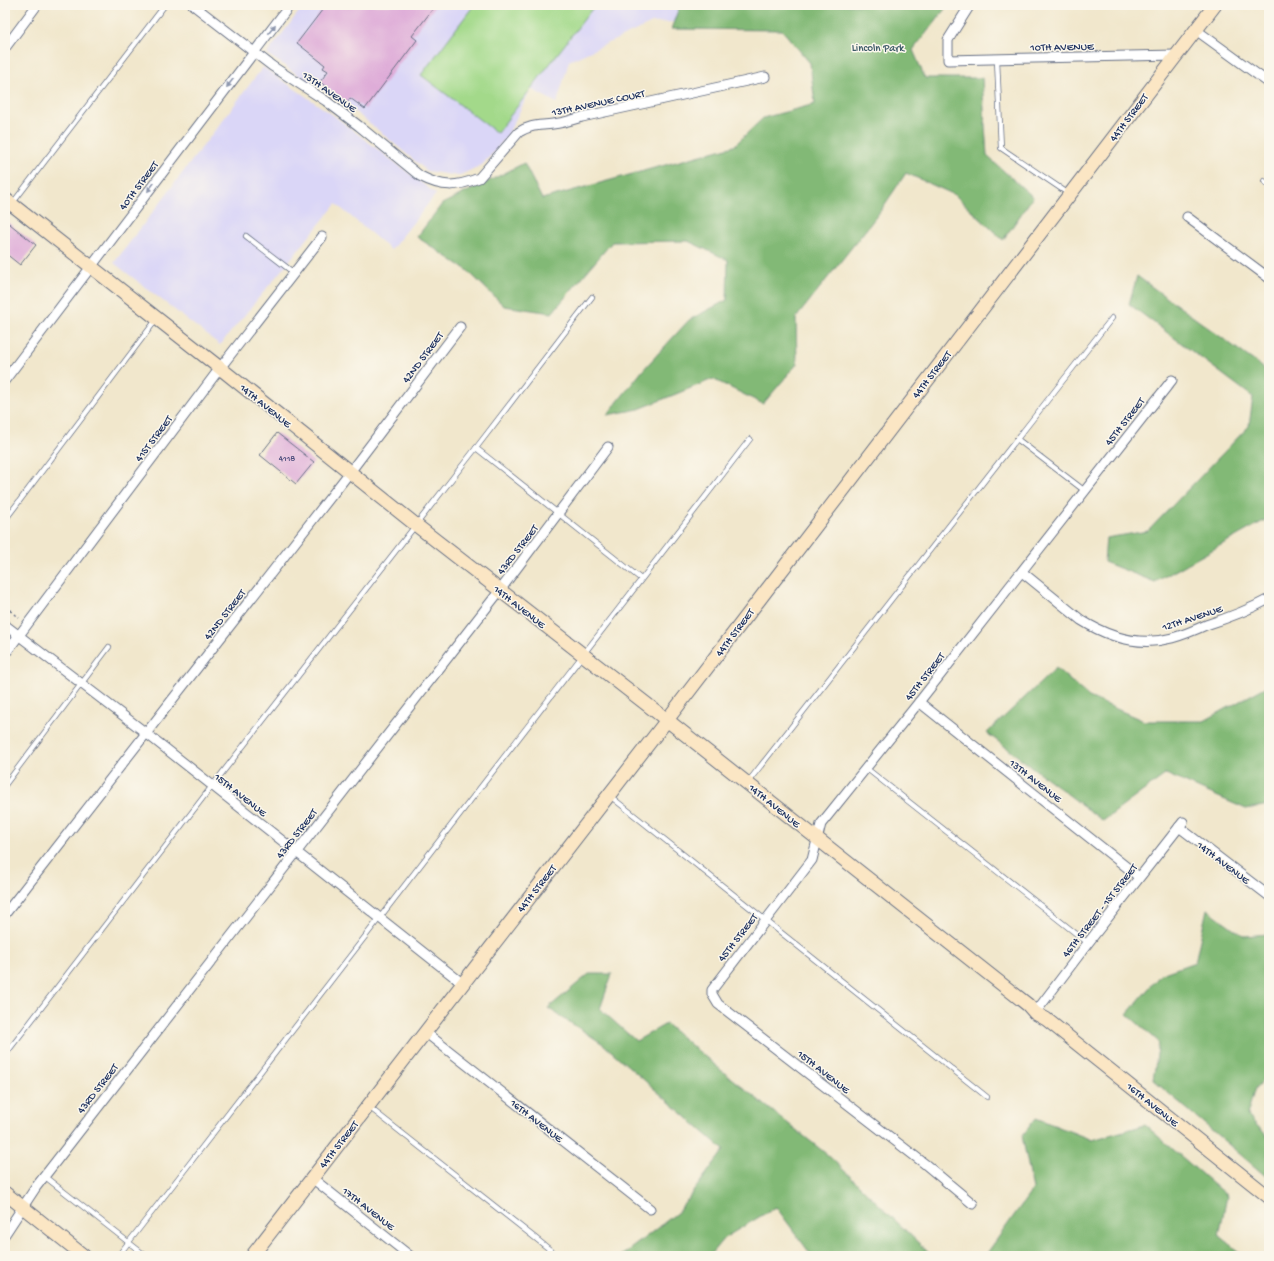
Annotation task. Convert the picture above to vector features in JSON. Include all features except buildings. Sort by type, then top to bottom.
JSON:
[{"type":"street","points":[[5,48],[37,5]]},
{"type":"street","name":"13TH AVENUE","points":[[193,5],[272,66],[326,101],[420,176],[430,182],[443,186],[457,184]]},
{"type":"street","name":"40TH STREET","points":[[5,380],[290,5]]},
{"type":"street","name":"10TH AVENUE","points":[[970,5],[948,40],[948,60],[1176,55]]},
{"type":"street","name":"44TH STREET","points":[[255,1255],[367,1106],[667,720],[1214,5]]},
{"type":"street","points":[[1196,30],[1269,83]]},
{"type":"street","name":"13TH AVENUE COURT","points":[[457,184],[479,178],[519,132],[527,127],[563,123],[582,117],[765,77]]},
{"type":"street","name":"14TH AVENUE","points":[[7,206],[91,267],[220,368],[416,525],[501,589],[582,655],[667,720],[1028,1005],[1035,1013]]},
{"type":"street","points":[[1187,217],[1269,278]]},
{"type":"street","name":"41ST STREET","points":[[5,654],[220,368],[322,237]]},
{"type":"street","name":"42ND STREET","points":[[5,914],[350,472],[460,327]]},
{"type":"street","name":"45TH STREET","points":[[712,994],[714,986],[812,860],[821,824],[1022,572],[1172,380]]},
{"type":"street","name":"43RD STREET","points":[[5,1234],[44,1176],[501,589],[608,447]]},
{"type":"street","name":"12TH AVENUE","points":[[1022,572],[1080,620],[1108,634],[1141,642],[1171,638],[1249,610],[1269,599]]},
{"type":"street","name":"15TH AVENUE","points":[[5,625],[146,733],[462,983]]},
{"type":"street","name":"13TH AVENUE","points":[[919,702],[1139,877]]},
{"type":"street","name":"14TH AVENUE","points":[[1181,825],[1269,896]]},
{"type":"street","name":"46TH STREET - 1ST STREET","points":[[1035,1013],[1139,877],[1181,825]]},
{"type":"street","name":"15TH AVENUE","points":[[712,994],[718,1004],[924,1164],[973,1204]]},
{"type":"street","name":"16TH AVENUE","points":[[1035,1013],[1046,1019],[1269,1197]]},
{"type":"street","name":"16TH AVENUE","points":[[425,1032],[650,1208]]},
{"type":"street","name":"17TH AVENUE","points":[[312,1178],[410,1256]]},
{"type":"street","points":[[5,1193],[84,1256]]},
{"type":"lane","points":[[7,206],[165,5]]},
{"type":"lane","points":[[996,60],[1001,148],[1070,194]]},
{"type":"lane","points":[[1264,181],[1269,185]]},
{"type":"lane","points":[[246,236],[294,274]]},
{"type":"lane","points":[[5,1055],[212,786],[476,448],[592,296]]},
{"type":"lane","points":[[747,783],[1112,318]]},
{"type":"lane","points":[[5,520],[157,319]]},
{"type":"lane","points":[[1017,438],[1085,491]]},
{"type":"lane","points":[[118,1256],[750,439]]},
{"type":"lane","points":[[476,448],[641,580]]},
{"type":"lane","points":[[5,785],[109,647]]},
{"type":"lane","points":[[866,768],[1088,943]]},
{"type":"lane","points":[[609,795],[987,1097]]},
{"type":"lane","points":[[367,1106],[558,1256]]},
{"type":"lane","points":[[44,1176],[146,1256]]},
{"type":"path","points":[[5,606],[22,619]]},
{"type":"shaded area","points":[[304,5],[757,5],[772,17],[652,23],[569,61],[557,103],[531,89],[507,136],[493,153],[482,165],[458,176],[427,171],[319,84],[310,83],[267,54]]},
{"type":"shaded area","points":[[263,67],[333,115],[436,194],[391,250],[336,204],[220,345],[114,263]]},
{"type":"green space","points":[[474,5],[595,5],[497,133],[421,75]]},
{"type":"green space","name":"Lincoln Park","points":[[680,5],[948,5],[913,50],[925,78],[982,78],[987,156],[1033,197],[1003,240],[955,195],[906,173],[879,213],[796,318],[797,364],[763,404],[713,379],[639,409],[607,415],[643,370],[689,320],[727,300],[728,260],[688,241],[612,242],[552,313],[504,306],[467,270],[417,237],[442,204],[524,163],[542,199],[734,146],[763,118],[815,104],[810,63],[782,30],[671,29]]},
{"type":"green space","points":[[1137,276],[1269,372],[1269,518],[1155,582],[1104,562],[1106,538],[1148,531],[1249,426],[1253,397],[1129,304]]},
{"type":"green space","points":[[1056,668],[1089,697],[1144,721],[1204,721],[1269,685],[1269,805],[1246,809],[1166,774],[1103,821],[987,733]]},
{"type":"green space","points":[[1207,909],[1244,936],[1269,934],[1269,1075],[1255,1088],[1247,1115],[1269,1138],[1269,1179],[1153,1080],[1159,1042],[1127,1014],[1161,974],[1195,962]]},
{"type":"green space","points":[[589,974],[612,974],[600,1009],[636,1041],[666,1024],[722,1071],[829,1156],[932,1256],[812,1256],[776,1207],[724,1238],[709,1256],[621,1256],[678,1212],[724,1150],[603,1044],[548,1008]]},
{"type":"green space","points":[[1036,1118],[1092,1140],[1145,1125],[1227,1196],[1219,1236],[1244,1256],[985,1256],[1033,1189],[1022,1136]]}]
